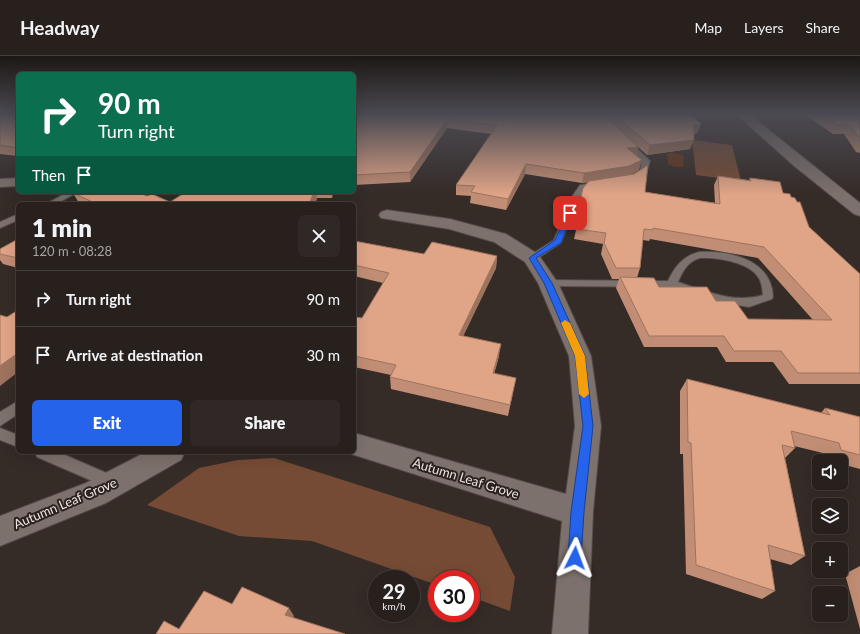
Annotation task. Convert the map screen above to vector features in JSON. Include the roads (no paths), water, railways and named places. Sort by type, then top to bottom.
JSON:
[{"type":"street","points":[[773,141],[860,211]]},
{"type":"street","points":[[0,183],[16,182]]},
{"type":"street","points":[[387,215],[450,224],[500,238],[532,258],[548,283],[580,356],[588,426],[578,512],[570,634]]},
{"type":"street","name":"Autumn Leaf Grove","points":[[356,445],[578,512]]},
{"type":"street","name":"Autumn Leaf Grove","points":[[0,531],[96,493],[167,454]]},
{"type":"lane","points":[[622,181],[628,180],[643,172],[646,161],[625,141]]},
{"type":"lane","points":[[532,258],[558,241],[575,198],[583,187],[610,183]]},
{"type":"lane","points":[[54,202],[70,194]]},
{"type":"lane","points":[[0,225],[16,218]]},
{"type":"lane","points":[[548,283],[672,284],[718,299],[749,303],[768,297],[768,285],[759,272],[739,260],[712,254],[693,256],[683,263],[672,284]]},
{"type":"lane","points":[[0,420],[16,408]]},
{"type":"lane","points":[[0,434],[16,441]]},
{"type":"lane","points":[[47,454],[114,483]]}]
